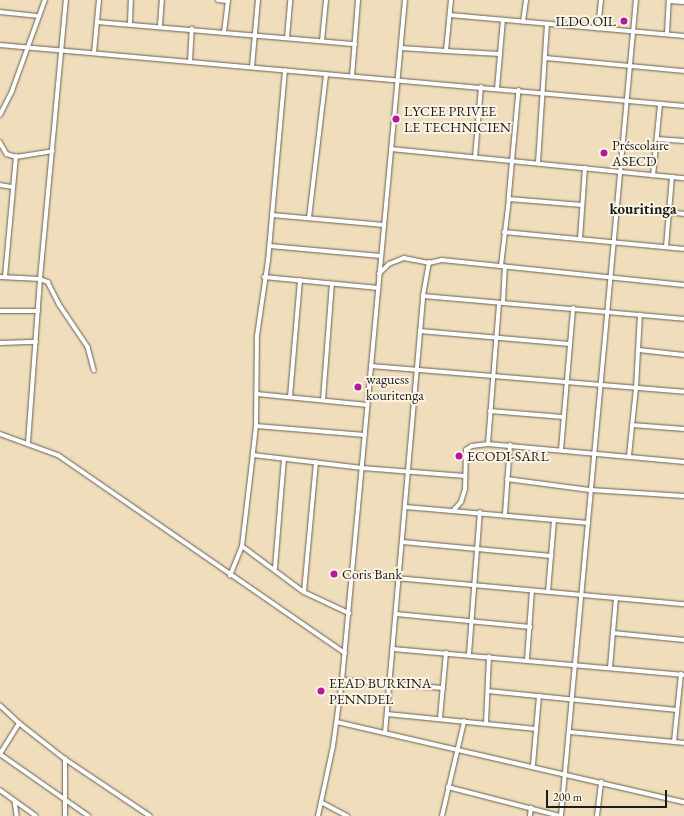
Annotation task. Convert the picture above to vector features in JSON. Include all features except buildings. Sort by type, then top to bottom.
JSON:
[{"type":"street","points":[[0,115],[2,107],[29,46],[45,0]]},
{"type":"street","points":[[28,443],[40,278],[66,0]]},
{"type":"street","points":[[94,53],[99,0]]},
{"type":"street","points":[[130,24],[131,0]]},
{"type":"street","points":[[160,26],[162,0]]},
{"type":"street","points":[[218,0],[228,1],[224,33]]},
{"type":"street","points":[[252,67],[258,0]]},
{"type":"street","points":[[287,38],[290,0]]},
{"type":"street","points":[[322,41],[326,0]]},
{"type":"street","points":[[352,77],[358,0]]},
{"type":"street","points":[[318,816],[337,722],[345,653],[405,0]]},
{"type":"street","points":[[446,51],[451,0]]},
{"type":"street","points":[[523,22],[526,0]]},
{"type":"street","points":[[598,29],[601,0]]},
{"type":"street","points":[[448,788],[560,816],[570,732],[600,384],[611,278],[619,172],[636,0]]},
{"type":"street","points":[[666,34],[669,0],[684,2]]},
{"type":"street","points":[[0,12],[39,16]]},
{"type":"street","points":[[450,15],[684,36]]},
{"type":"street","points":[[497,89],[503,20]]},
{"type":"street","points":[[97,22],[160,26],[355,44]]},
{"type":"street","points":[[538,163],[544,92],[547,24]]},
{"type":"street","points":[[190,62],[192,29]]},
{"type":"street","points":[[0,45],[29,46],[326,75],[544,92],[684,106]]},
{"type":"street","points":[[401,48],[500,54]]},
{"type":"street","points":[[546,58],[684,71]]},
{"type":"street","points":[[230,576],[242,546],[253,455],[256,426],[257,336],[264,277],[270,246],[285,71]]},
{"type":"street","points":[[309,218],[326,75]]},
{"type":"street","points":[[475,158],[481,87]]},
{"type":"street","points":[[488,444],[496,337],[501,303],[504,232],[514,161],[519,90]]},
{"type":"street","points":[[653,176],[660,104]]},
{"type":"street","points":[[657,139],[684,141]]},
{"type":"street","points":[[0,142],[7,154],[16,157],[53,151]]},
{"type":"street","points":[[391,149],[684,178]]},
{"type":"street","points":[[5,277],[16,157]]},
{"type":"street","points":[[580,239],[585,168]]},
{"type":"street","points":[[666,247],[672,177]]},
{"type":"street","points":[[0,185],[13,187]]},
{"type":"street","points":[[509,199],[582,205]]},
{"type":"street","points":[[670,212],[684,214]]},
{"type":"street","points":[[272,215],[384,225]]},
{"type":"street","points":[[504,232],[684,249]]},
{"type":"street","points":[[270,246],[381,256]]},
{"type":"street","points":[[379,274],[399,259],[429,263],[442,260],[684,285]]},
{"type":"street","points":[[385,733],[406,507],[423,296],[429,263]]},
{"type":"street","points":[[0,277],[40,278],[48,282],[59,304],[84,339],[94,370]]},
{"type":"street","points":[[264,277],[378,288]]},
{"type":"street","points":[[290,397],[300,280]]},
{"type":"street","points":[[323,400],[332,284]]},
{"type":"street","points":[[423,296],[684,319]]},
{"type":"street","points":[[561,450],[573,309]]},
{"type":"street","points":[[0,311],[38,311]]},
{"type":"street","points":[[629,456],[639,350],[640,316]]},
{"type":"street","points":[[420,331],[569,344]]},
{"type":"street","points":[[0,343],[36,342]]},
{"type":"street","points":[[639,350],[684,355]]},
{"type":"street","points":[[371,366],[493,374],[684,392]]},
{"type":"street","points":[[257,394],[367,404]]},
{"type":"street","points":[[490,411],[563,417]]},
{"type":"street","points":[[632,425],[684,429]]},
{"type":"street","points":[[256,426],[365,435]]},
{"type":"street","points":[[0,434],[58,455],[230,576],[345,653]]},
{"type":"street","points":[[454,510],[464,496],[466,450],[472,446],[488,444],[510,445],[684,462]]},
{"type":"street","points":[[505,514],[510,445]]},
{"type":"street","points":[[253,455],[284,460],[362,468],[465,476]]},
{"type":"street","points":[[275,568],[284,460]]},
{"type":"street","points":[[304,592],[316,463]]},
{"type":"street","points":[[507,479],[591,490],[684,496]]},
{"type":"street","points":[[406,507],[505,514],[588,523]]},
{"type":"street","points":[[469,654],[480,512]]},
{"type":"street","points":[[548,592],[554,520]]},
{"type":"street","points":[[402,542],[551,556]]},
{"type":"street","points":[[242,546],[275,568],[304,592],[348,613]]},
{"type":"street","points":[[352,574],[684,604]]},
{"type":"street","points":[[527,660],[532,591]]},
{"type":"street","points":[[610,668],[616,598]]},
{"type":"street","points":[[396,614],[472,620],[530,627]]},
{"type":"street","points":[[613,633],[684,640]]},
{"type":"street","points":[[393,649],[469,654],[683,675],[677,710],[674,742]]},
{"type":"street","points":[[440,718],[446,653]]},
{"type":"street","points":[[486,724],[489,657]]},
{"type":"street","points":[[342,680],[443,688]]},
{"type":"street","points":[[488,692],[677,710]]},
{"type":"street","points":[[533,765],[539,696]]},
{"type":"street","points":[[0,705],[19,723],[65,759],[150,816]]},
{"type":"street","points":[[387,714],[440,718],[464,722],[536,729]]},
{"type":"street","points":[[337,722],[533,765],[684,802]]},
{"type":"street","points":[[442,816],[464,722]]},
{"type":"street","points":[[19,723],[0,754],[89,816]]},
{"type":"street","points":[[570,732],[684,743]]},
{"type":"street","points":[[65,759],[65,816]]},
{"type":"street","points":[[597,816],[601,782]]},
{"type":"street","points":[[0,790],[36,816]]},
{"type":"street","points":[[15,801],[17,816]]},
{"type":"street","points":[[321,802],[347,816]]},
{"type":"street","points":[[530,816],[531,808]]},
{"type":"place","name":"ILDO OIL","points":[[624,21]]},
{"type":"place","name":"LYCEE PRIVEE LE TECHNICIEN","points":[[396,119]]},
{"type":"place","name":"Préscolaire ASECD","points":[[604,153]]},
{"type":"place","name":"waguess kouritenga","points":[[358,387]]},
{"type":"place","name":"ECODI-SARL","points":[[459,456]]},
{"type":"place","name":"Coris Bank","points":[[334,574]]},
{"type":"place","name":"EEAD BURKINA PENNDEL","points":[[321,691]]},
{"type":"district","name":"kouritinga","points":[[643,209]]}]
